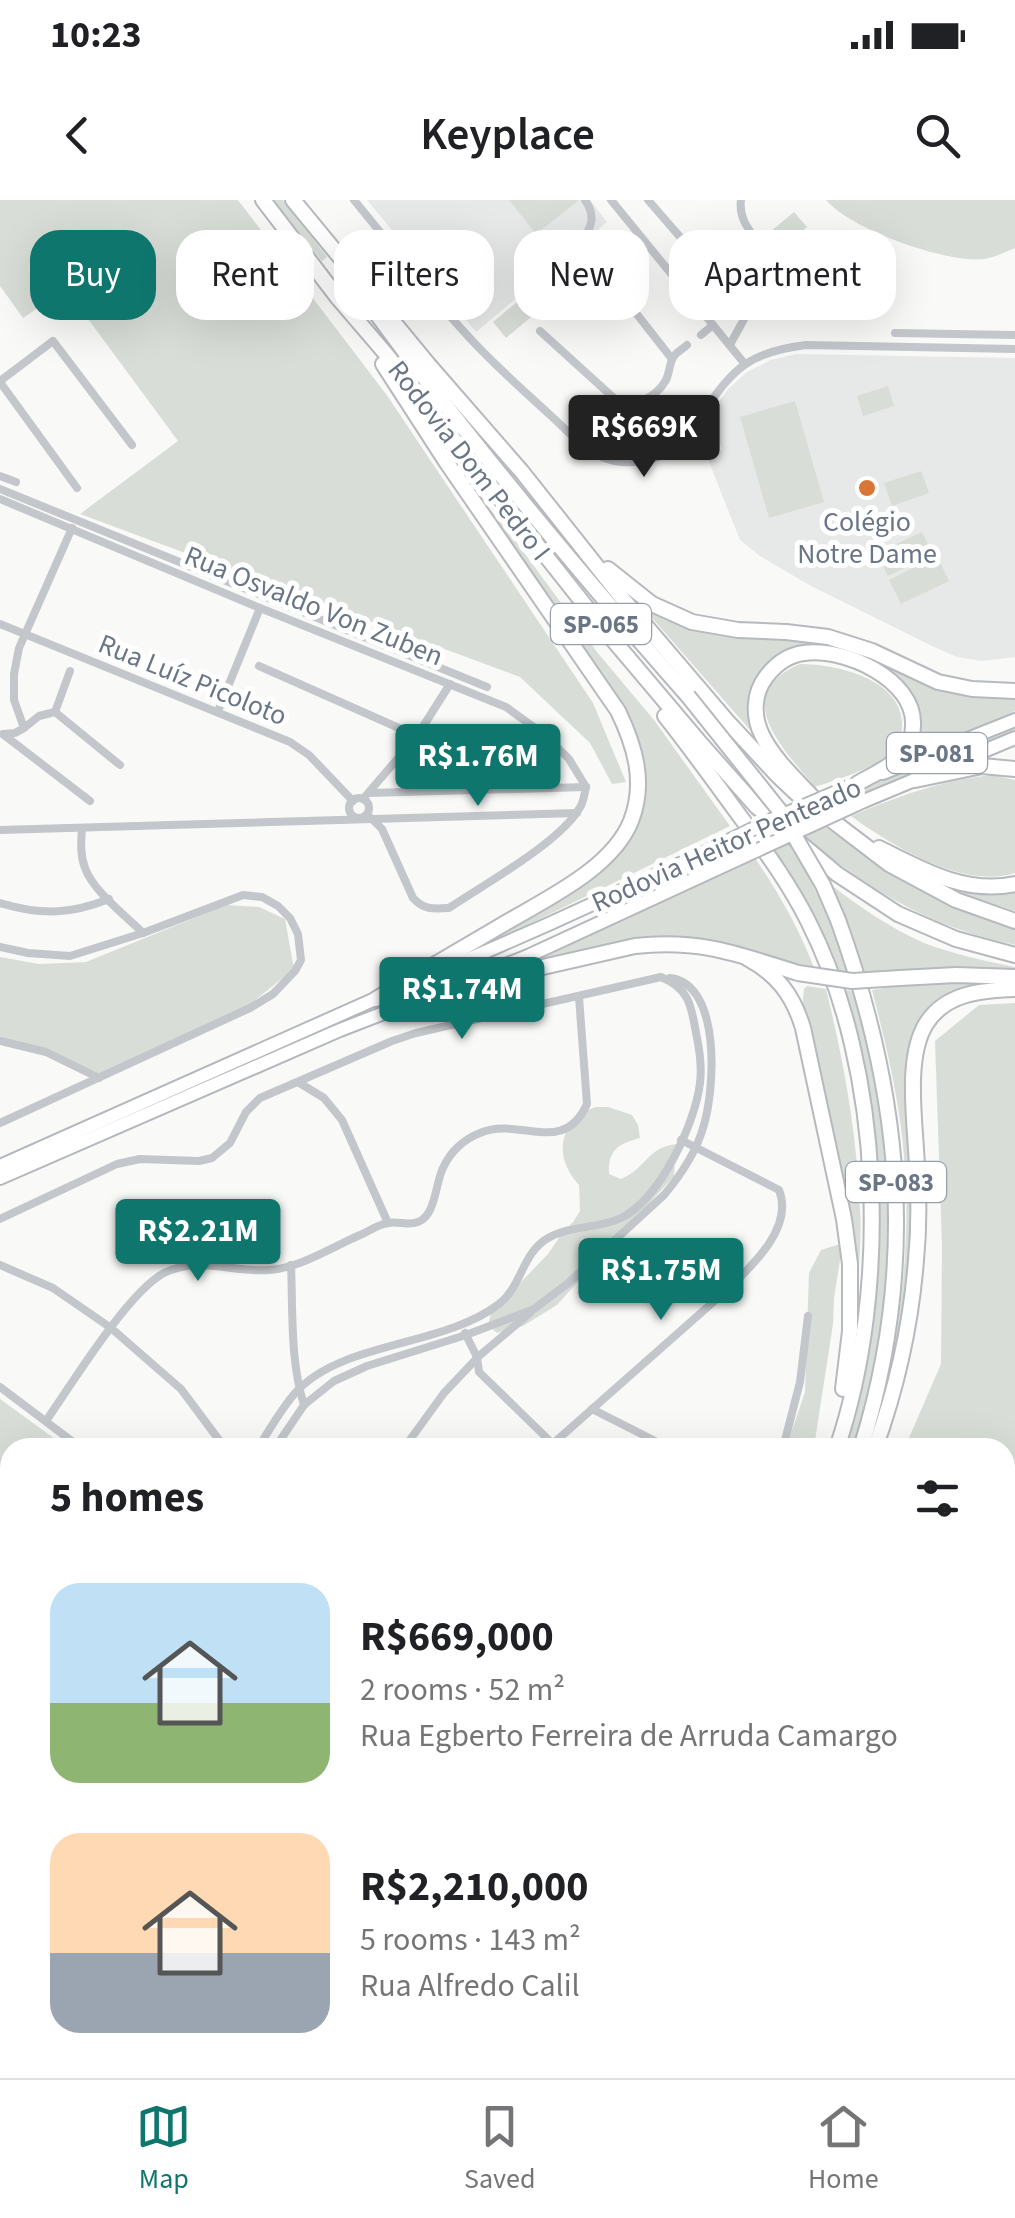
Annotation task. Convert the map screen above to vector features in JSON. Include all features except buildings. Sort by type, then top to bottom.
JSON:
[{"type":"highway","name":"Rodovia Dom Pedro I","points":[[263,200],[334,293]]},
{"type":"highway","name":"Rodovia Dom Pedro I","points":[[293,200],[622,598],[778,776],[878,856],[932,888],[1015,921]]},
{"type":"highway","name":"SP-083","points":[[293,200],[456,420],[780,812],[823,885],[862,990],[894,1144],[896,1260],[890,1318],[864,1438]]},
{"type":"highway","points":[[353,320],[610,698],[628,732],[639,790],[624,836],[597,864],[376,999]]},
{"type":"highway","name":"Rodovia Dom Pedro I","points":[[357,320],[616,642],[756,807],[837,874],[898,914],[956,939],[1015,955]]},
{"type":"highway","points":[[472,412],[517,458],[609,570],[662,609],[717,628],[828,637],[872,651],[955,687],[1015,691]]},
{"type":"highway","name":"SP-083","points":[[490,488],[767,853],[819,945],[849,1036],[868,1143],[871,1198],[871,1252],[861,1343],[849,1403],[837,1438]]},
{"type":"highway","points":[[853,785],[891,763],[906,748],[913,725],[908,699],[889,678],[848,659],[807,652],[780,662],[760,685],[757,696],[762,735],[841,827],[950,880],[986,888],[1015,884]]},
{"type":"highway","points":[[915,780],[982,766],[1015,769]]},
{"type":"highway","points":[[399,1007],[508,975],[635,946],[689,944],[798,973],[852,981],[956,975],[1015,977]]},
{"type":"highway","points":[[747,958],[778,979],[798,1013],[846,1230],[850,1331],[835,1438]]},
{"type":"highway","points":[[879,1438],[904,1348],[916,1262],[919,1202],[914,1068],[920,1037],[926,1024],[946,1004],[980,992],[1015,989]]},
{"type":"main road","name":"Rodovia Heitor Penteado","points":[[0,1166],[552,923],[853,785],[1015,720]]},
{"type":"main road","name":"Rodovia Heitor Penteado","points":[[0,1178],[250,1068],[528,956],[864,801],[1015,738]]},
{"type":"street","points":[[354,200],[500,369],[599,456],[618,462],[658,458],[676,448],[728,378],[744,363],[781,348],[806,345],[1015,349]]},
{"type":"street","points":[[584,200],[592,219],[587,230]]},
{"type":"street","points":[[610,200],[744,363]]},
{"type":"street","points":[[648,200],[674,230]]},
{"type":"street","points":[[742,200],[742,219],[749,230]]},
{"type":"street","points":[[642,320],[672,358]]},
{"type":"street","points":[[730,345],[743,320]]},
{"type":"street","points":[[701,335],[713,325]]},
{"type":"street","points":[[540,331],[616,400],[626,404],[658,391],[666,380],[672,358],[687,345]]},
{"type":"street","points":[[894,333],[1015,335]]},
{"type":"street","points":[[77,488],[0,382],[53,341],[132,445]]},
{"type":"street","points":[[0,476],[16,482]]},
{"type":"street","name":"Rua Osvaldo Von Zuben","points":[[0,489],[487,687]]},
{"type":"street","name":"Rua Osvaldo Von Zuben","points":[[0,499],[506,707],[546,736],[586,786]]},
{"type":"street","points":[[24,728],[14,700],[20,648],[72,528]]},
{"type":"street","points":[[218,712],[260,608]]},
{"type":"street","name":"Rua Luíz Picoloto","points":[[0,624],[290,742],[362,798]]},
{"type":"street","points":[[259,666],[417,736]]},
{"type":"street","points":[[54,712],[70,671]]},
{"type":"street","points":[[360,818],[351,814],[350,804],[362,798],[417,736],[450,684]]},
{"type":"street","points":[[1,734],[15,733],[39,716],[54,712]]},
{"type":"street","points":[[54,712],[120,766]]},
{"type":"street","points":[[1,734],[90,801]]},
{"type":"street","points":[[362,798],[586,786],[577,813],[542,845],[448,908],[421,907],[413,898],[382,829],[371,818]]},
{"type":"street","points":[[360,818],[369,807],[362,798]]},
{"type":"street","points":[[0,830],[577,813]]},
{"type":"street","points":[[82,828],[81,855],[86,872],[93,884],[143,933]]},
{"type":"street","points":[[0,947],[70,956],[243,895],[262,897],[290,918],[298,934],[300,960],[273,994],[250,1008],[0,1122]]},
{"type":"street","points":[[0,903],[27,911],[57,912],[86,908],[109,899]]},
{"type":"street","points":[[265,1438],[299,1389],[324,1372],[352,1358],[462,1325],[500,1303],[513,1288],[527,1259],[544,1241],[564,1230],[622,1218],[638,1206],[664,1174],[682,1140],[700,1084],[701,1068],[686,994],[678,984],[661,977]]},
{"type":"street","points":[[0,1219],[116,1164],[140,1159],[212,1158],[230,1142],[246,1112],[260,1098],[392,1041],[661,977],[684,980],[700,996],[712,1062],[704,1128],[676,1181],[567,1284],[477,1358],[444,1392],[411,1438]]},
{"type":"street","points":[[46,1420],[111,1328],[150,1282],[166,1272],[204,1264],[268,1270],[291,1265],[388,1222],[422,1221],[442,1168],[455,1149],[472,1136],[487,1130],[554,1133],[567,1130],[580,1120],[587,1104],[579,996]]},
{"type":"street","points":[[0,1041],[46,1052],[98,1078]]},
{"type":"street","points":[[298,1082],[324,1098],[342,1120],[388,1222]]},
{"type":"street","points":[[561,1438],[757,1262],[777,1226],[784,1201],[779,1190],[682,1140]]},
{"type":"street","points":[[0,1265],[53,1288],[111,1328],[181,1388],[218,1438]]},
{"type":"street","points":[[291,1265],[299,1389],[304,1405]]},
{"type":"street","points":[[281,1438],[304,1405],[334,1381],[534,1309]]},
{"type":"street","points":[[786,1438],[800,1382],[808,1316]]},
{"type":"street","points":[[462,1325],[479,1372],[544,1438]]},
{"type":"street","points":[[0,1387],[68,1438]]},
{"type":"street","points":[[592,1409],[649,1438]]},
{"type":"shaded area","points":[[0,200],[238,200],[261,230],[176,230],[176,320],[314,320],[314,300],[386,394],[593,703],[626,782],[612,784],[590,743],[520,677],[80,514],[178,441],[89,320],[156,320],[156,230],[30,230],[30,313],[23,318],[0,286]]},
{"type":"shaded area","points":[[273,200],[283,200],[306,230],[297,230]]},
{"type":"shaded area","points":[[367,200],[590,200],[607,222],[597,230],[514,230],[514,300],[494,317],[494,230],[392,230]]},
{"type":"shaded area","points":[[509,200],[578,201],[541,230],[533,230]]},
{"type":"shaded area","points":[[826,200],[1015,200],[1015,248],[985,259],[948,256],[896,240],[896,230],[871,230]]},
{"type":"shaded area","points":[[794,212],[807,227],[803,230],[772,230]]},
{"type":"shaded area","points":[[314,240],[327,257],[322,261],[314,251]]},
{"type":"shaded area","points":[[514,304],[514,320],[528,320],[506,338],[493,322]]},
{"type":"shaded area","points":[[466,320],[490,320],[476,332]]},
{"type":"shaded area","name":"Colégio Notre Dame","points":[[796,354],[1015,358],[1015,657],[982,661],[957,657],[811,586],[740,540],[707,457],[722,449],[713,423],[714,409],[747,372]]},
{"type":"shaded area","points":[[888,386],[894,406],[863,416],[857,396]]},
{"type":"shaded area","points":[[795,401],[824,502],[769,518],[740,417]]},
{"type":"shaded area","points":[[921,471],[929,493],[892,506],[884,483]]},
{"type":"shaded area","points":[[465,479],[654,720],[730,826],[464,956],[459,955],[563,893],[630,831],[638,746]]},
{"type":"shaded area","points":[[922,532],[933,554],[888,576],[877,553]]},
{"type":"shaded area","points":[[937,556],[949,581],[901,604],[889,580]]},
{"type":"shaded area","points":[[640,601],[761,636],[837,644],[892,665],[1015,696],[1015,711],[907,757],[915,744],[919,716],[910,691],[901,680],[873,662],[808,646],[778,654],[768,663],[755,686],[750,730]]},
{"type":"shaded area","points":[[800,664],[863,676],[890,694],[902,721],[900,742],[893,751],[861,770],[815,787],[778,740],[765,707],[768,691],[779,677]]},
{"type":"shaded area","points":[[1015,725],[1015,731],[866,793],[857,791]]},
{"type":"shaded area","points":[[993,775],[1015,780],[1015,873],[995,877],[951,870],[886,840],[851,816],[920,790]]},
{"type":"shaded area","points":[[825,827],[916,886],[1015,927],[1015,945],[930,918],[881,892],[805,835]]},
{"type":"shaded area","points":[[790,841],[824,907],[851,973],[836,972],[771,850]]},
{"type":"shaded area","points":[[755,858],[788,912],[815,970],[725,943],[674,937],[610,944],[547,961],[542,958]]},
{"type":"shaded area","points":[[831,885],[911,937],[958,954],[1015,967],[1015,973],[864,973]]},
{"type":"shaded area","points":[[963,891],[992,895],[1015,891],[1015,911],[964,894]]},
{"type":"shaded area","points":[[226,905],[259,907],[285,919],[294,969],[249,1005],[97,1074],[0,1039],[0,957],[39,964],[86,962]]},
{"type":"shaded area","points":[[935,980],[993,980],[993,985],[973,988],[916,1032],[915,1216],[902,1339],[884,1402],[901,1295],[906,1188],[895,1088],[872,990]]},
{"type":"shaded area","points":[[807,986],[826,989],[849,1098],[860,1222],[855,1310],[802,1009]]},
{"type":"shaded area","points":[[841,990],[857,991],[866,1030],[886,1146],[890,1224],[886,1304],[873,1376],[857,1438],[842,1438],[875,1218]]},
{"type":"shaded area","points":[[1015,1003],[1015,1438],[909,1438],[941,1364],[942,1245],[935,1041],[979,1005]]},
{"type":"shaded area","points":[[595,1107],[632,1115],[638,1125],[640,1138],[616,1149],[610,1159],[609,1174],[621,1179],[658,1150],[676,1144],[674,1176],[557,1305],[523,1326],[497,1333],[488,1325],[491,1313],[548,1254],[580,1211],[579,1185],[565,1163],[563,1141],[573,1122]]},
{"type":"shaded area","points":[[840,1244],[841,1254],[815,1438],[789,1438],[805,1392],[809,1273],[821,1250]]},
{"type":"shaded area","points":[[0,1399],[54,1438],[0,1438]]},
{"type":"place","name":"Colégio Notre Dame","points":[[867,488]]}]
